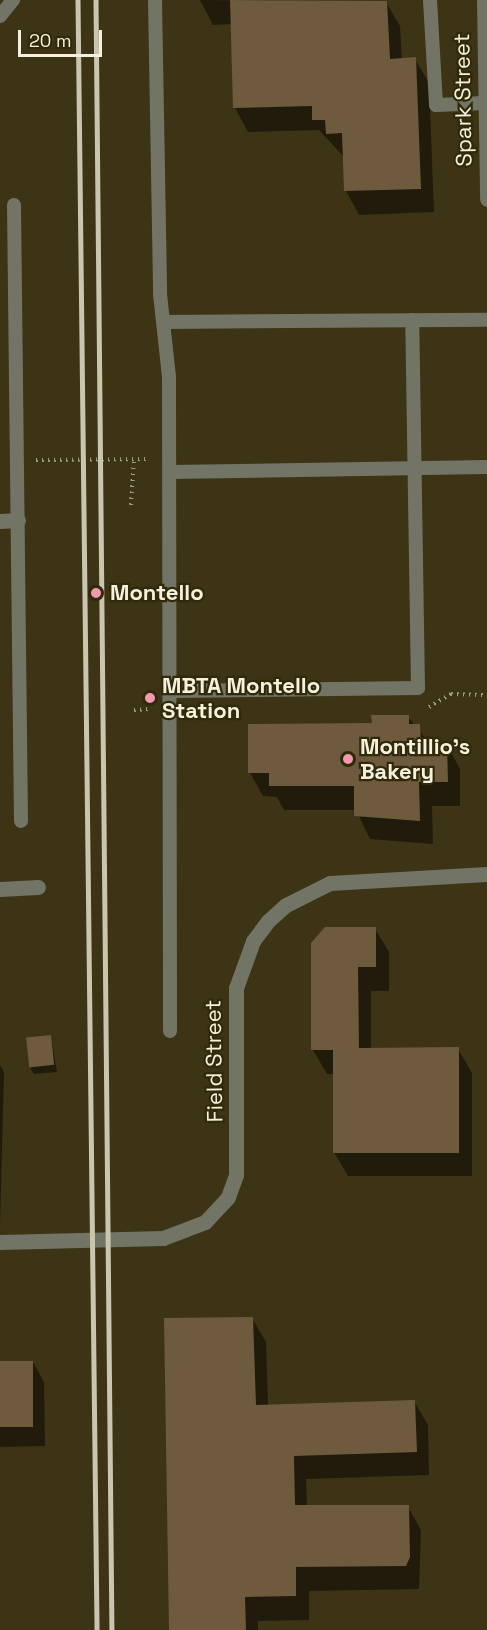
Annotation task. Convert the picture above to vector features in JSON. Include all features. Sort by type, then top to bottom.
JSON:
[{"type":"street","name":"Spark Street","points":[[484,0],[487,199]]},
{"type":"street","points":[[0,521],[18,520]]},
{"type":"street","name":"Field Street","points":[[0,1242],[163,1238],[205,1222],[228,1197],[236,1175],[236,988],[249,949],[268,921],[296,898],[330,883],[487,874]]},
{"type":"street","points":[[0,889],[38,887]]},
{"type":"lane","points":[[0,16],[13,0]]},
{"type":"lane","points":[[155,0],[163,322],[170,466],[171,691],[166,833],[170,1031]]},
{"type":"lane","points":[[430,0],[436,105],[485,103]]},
{"type":"lane","points":[[14,205],[21,821]]},
{"type":"lane","points":[[171,691],[418,688],[412,320]]},
{"type":"lane","points":[[163,322],[487,320]]},
{"type":"lane","points":[[170,466],[487,467]]},
{"type":"path","points":[[17,460],[134,460],[170,466]]},
{"type":"path","points":[[132,505],[134,460]]},
{"type":"building","points":[[230,0],[387,1],[390,59],[416,57],[421,189],[344,191],[342,133],[326,134],[325,120],[312,120],[312,106],[233,108]]},
{"type":"building","name":"Montillio's Bakery","points":[[371,715],[409,715],[409,724],[420,724],[421,744],[447,744],[448,782],[419,782],[420,821],[354,816],[354,786],[269,786],[269,773],[248,773],[248,724],[372,723]]},
{"type":"building","points":[[325,927],[376,927],[376,967],[358,967],[359,1048],[459,1047],[459,1153],[333,1153],[333,1050],[311,1050],[311,943]]},
{"type":"building","points":[[51,1035],[54,1065],[29,1067],[26,1038]]},
{"type":"building","points":[[253,1317],[256,1405],[415,1400],[417,1452],[294,1456],[295,1505],[409,1505],[410,1557],[406,1566],[296,1567],[296,1596],[245,1597],[246,1630],[169,1630],[164,1318]]},
{"type":"building","points":[[0,1361],[33,1361],[33,1427],[0,1427]]},
{"type":"railway","points":[[78,0],[97,1630]]},
{"type":"railway","points":[[96,0],[112,1630]]},
{"type":"place","name":"Montello","points":[[96,593]]},
{"type":"place","name":"MBTA Montello Station","points":[[150,698]]},
{"type":"place","name":"Montillio's Bakery","points":[[348,759]]}]
